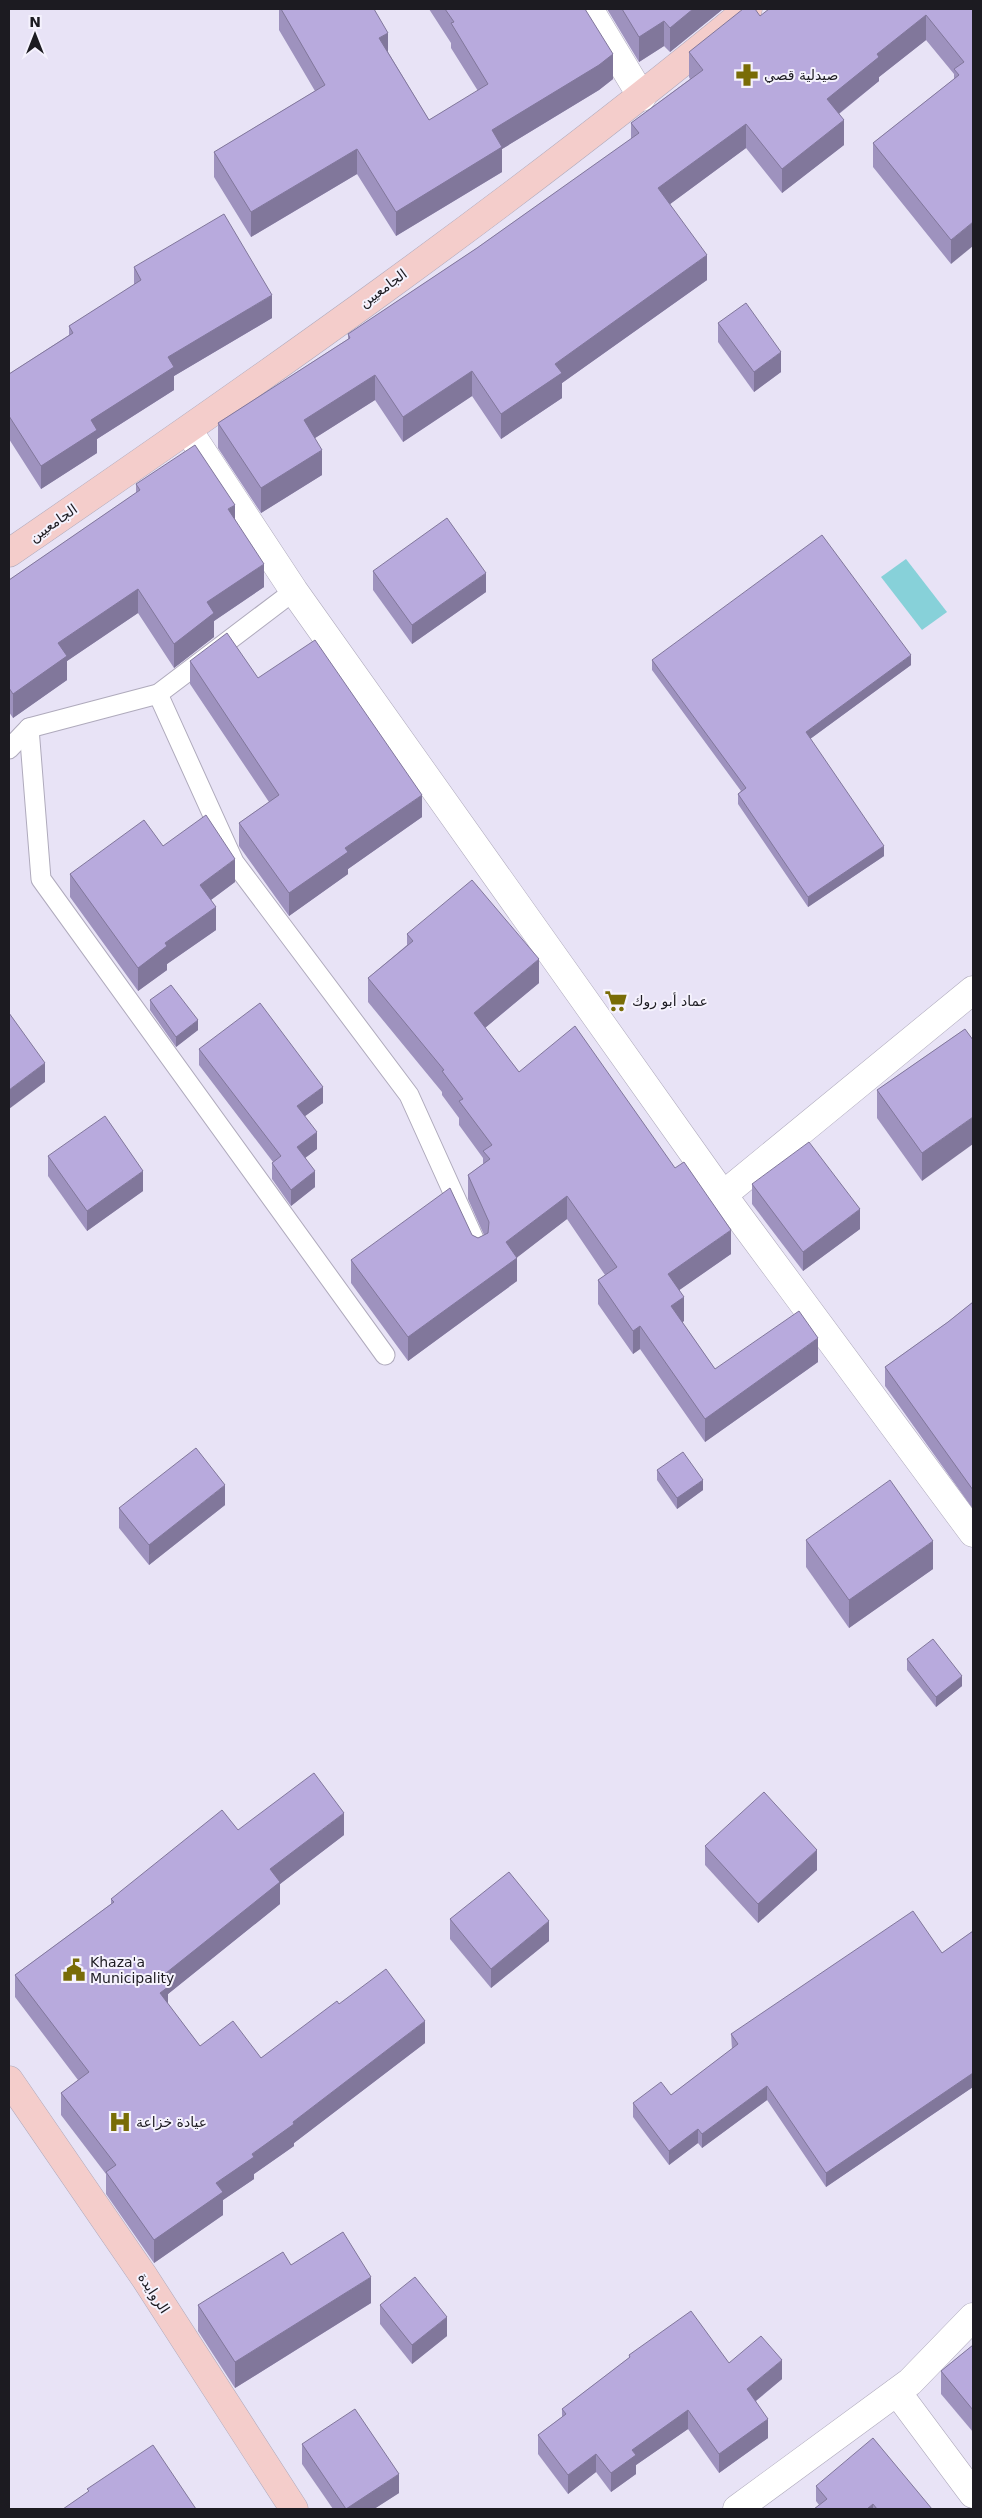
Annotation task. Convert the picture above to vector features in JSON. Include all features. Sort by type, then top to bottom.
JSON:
[{"type":"street","points":[[589,9],[642,97]]},
{"type":"street","name":"الجامعيين","points":[[9,553],[188,430],[543,172],[642,97],[748,9]]},
{"type":"street","points":[[188,430],[294,592],[723,1195],[973,1533]]},
{"type":"street","points":[[723,1195],[973,990]]},
{"type":"street","name":"الروايدة","points":[[9,2080],[144,2278],[294,2509]]},
{"type":"street","points":[[737,2509],[910,2382],[973,2317]]},
{"type":"street","points":[[897,2392],[973,2494]]},
{"type":"lane","points":[[9,749],[29,728],[158,694],[294,592]]},
{"type":"lane","points":[[158,694],[234,862],[409,1095],[479,1250]]},
{"type":"lane","points":[[29,728],[41,879],[385,1355]]},
{"type":"water","points":[[906,559],[947,612],[922,630],[881,577]]},
{"type":"building","points":[[281,9],[374,9],[388,33],[379,38],[429,120],[488,84],[451,23],[454,22],[445,9],[585,9],[613,54],[599,65],[492,130],[502,147],[396,212],[357,149],[251,212],[214,152],[325,85]]},
{"type":"building","points":[[622,9],[693,9],[670,28],[664,21],[639,37]]},
{"type":"building","points":[[743,9],[755,9],[760,16],[769,9],[973,9],[973,222],[951,240],[873,143],[959,75],[954,69],[964,62],[926,15],[877,54],[879,57],[827,99],[844,120],[782,169],[746,124],[658,188],[707,255],[555,364],[562,373],[501,414],[472,371],[403,417],[375,375],[304,420],[322,450],[261,488],[218,423],[350,338],[348,334],[477,248],[639,133],[631,123],[703,70],[689,52]]},
{"type":"building","points":[[224,214],[272,295],[168,357],[174,367],[91,420],[97,430],[41,466],[9,416],[9,374],[73,333],[69,326],[141,280],[134,267]]},
{"type":"building","points":[[746,303],[781,352],[754,372],[718,323]]},
{"type":"building","points":[[195,445],[235,505],[228,509],[264,564],[207,602],[214,613],[174,644],[138,589],[58,643],[67,656],[13,694],[9,688],[9,580],[140,490],[136,484]]},
{"type":"building","points":[[447,518],[486,573],[412,625],[373,571]]},
{"type":"building","points":[[822,535],[911,655],[806,732],[884,846],[808,897],[738,794],[746,788],[652,660]]},
{"type":"building","points":[[227,633],[258,678],[315,640],[422,795],[345,848],[348,852],[289,893],[239,823],[279,795],[190,661]]},
{"type":"building","points":[[206,815],[235,859],[200,885],[216,907],[165,943],[167,946],[138,968],[70,874],[144,820],[163,846]]},
{"type":"building","points":[[472,880],[539,959],[474,1013],[519,1072],[575,1026],[675,1168],[684,1162],[731,1230],[668,1274],[684,1297],[671,1306],[715,1369],[799,1311],[818,1338],[705,1419],[640,1326],[633,1331],[598,1280],[617,1267],[567,1196],[506,1242],[517,1258],[408,1337],[351,1260],[450,1188],[472,1235],[478,1238],[488,1233],[489,1222],[468,1175],[490,1159],[483,1151],[492,1145],[459,1101],[463,1099],[442,1071],[444,1070],[368,978],[413,941],[407,934]]},
{"type":"building","points":[[171,985],[198,1020],[176,1037],[150,1000]]},
{"type":"building","points":[[260,1003],[323,1087],[297,1106],[317,1132],[297,1147],[315,1171],[291,1190],[272,1163],[281,1156],[199,1049]]},
{"type":"building","points":[[9,1013],[45,1063],[9,1090]]},
{"type":"building","points":[[965,1029],[973,1040],[973,1117],[922,1153],[877,1090]]},
{"type":"building","points":[[105,1116],[143,1171],[87,1211],[48,1156]]},
{"type":"building","points":[[809,1142],[860,1209],[803,1252],[752,1184]]},
{"type":"building","points":[[973,1302],[973,1490],[885,1367]]},
{"type":"building","points":[[196,1448],[225,1485],[149,1545],[119,1508]]},
{"type":"building","points":[[683,1452],[703,1480],[677,1498],[657,1470]]},
{"type":"building","points":[[890,1480],[933,1541],[849,1600],[806,1540]]},
{"type":"building","points":[[933,1639],[962,1676],[936,1697],[907,1659]]},
{"type":"building","points":[[314,1773],[344,1813],[270,1869],[280,1882],[161,1977],[168,1987],[160,1993],[200,2046],[233,2021],[261,2058],[337,2001],[339,2004],[386,1969],[425,2021],[293,2122],[294,2124],[252,2154],[254,2157],[216,2183],[223,2192],[154,2240],[106,2172],[116,2165],[61,2093],[89,2072],[15,1975],[114,1902],[111,1899],[222,1810],[238,1830]]},
{"type":"building","points":[[764,1792],[817,1850],[758,1904],[705,1846]]},
{"type":"building","points":[[509,1872],[549,1921],[491,1969],[450,1919]]},
{"type":"building","points":[[913,1911],[942,1953],[973,1931],[973,2073],[826,2173],[767,2086],[702,2134],[698,2129],[669,2151],[633,2103],[661,2082],[671,2095],[738,2044],[731,2034]]},
{"type":"building","points":[[343,2232],[371,2277],[235,2362],[198,2305],[283,2252],[291,2265]]},
{"type":"building","points":[[415,2277],[447,2317],[412,2345],[380,2305]]},
{"type":"building","points":[[691,2311],[729,2363],[761,2336],[782,2360],[747,2389],[768,2419],[719,2454],[688,2410],[632,2450],[636,2455],[611,2473],[596,2454],[568,2475],[538,2435],[566,2414],[562,2409],[630,2357],[629,2355]]},
{"type":"building","points":[[973,2345],[973,2410],[941,2371]]},
{"type":"building","points":[[355,2409],[399,2474],[346,2509],[302,2444]]},
{"type":"building","points":[[873,2438],[932,2509],[877,2509],[873,2504],[867,2509],[814,2509],[827,2499],[816,2486]]},
{"type":"building","points":[[153,2445],[196,2509],[63,2509],[89,2491],[87,2489]]},
{"type":"place","name":"صيدلية قصي","points":[[747,75]]},
{"type":"place","name":"عماد أبو روك","points":[[616,1001]]},
{"type":"place","name":"Khaza'a Municipality","points":[[74,1970]]},
{"type":"place","name":"عيادة خزاعة","points":[[120,2122]]}]
